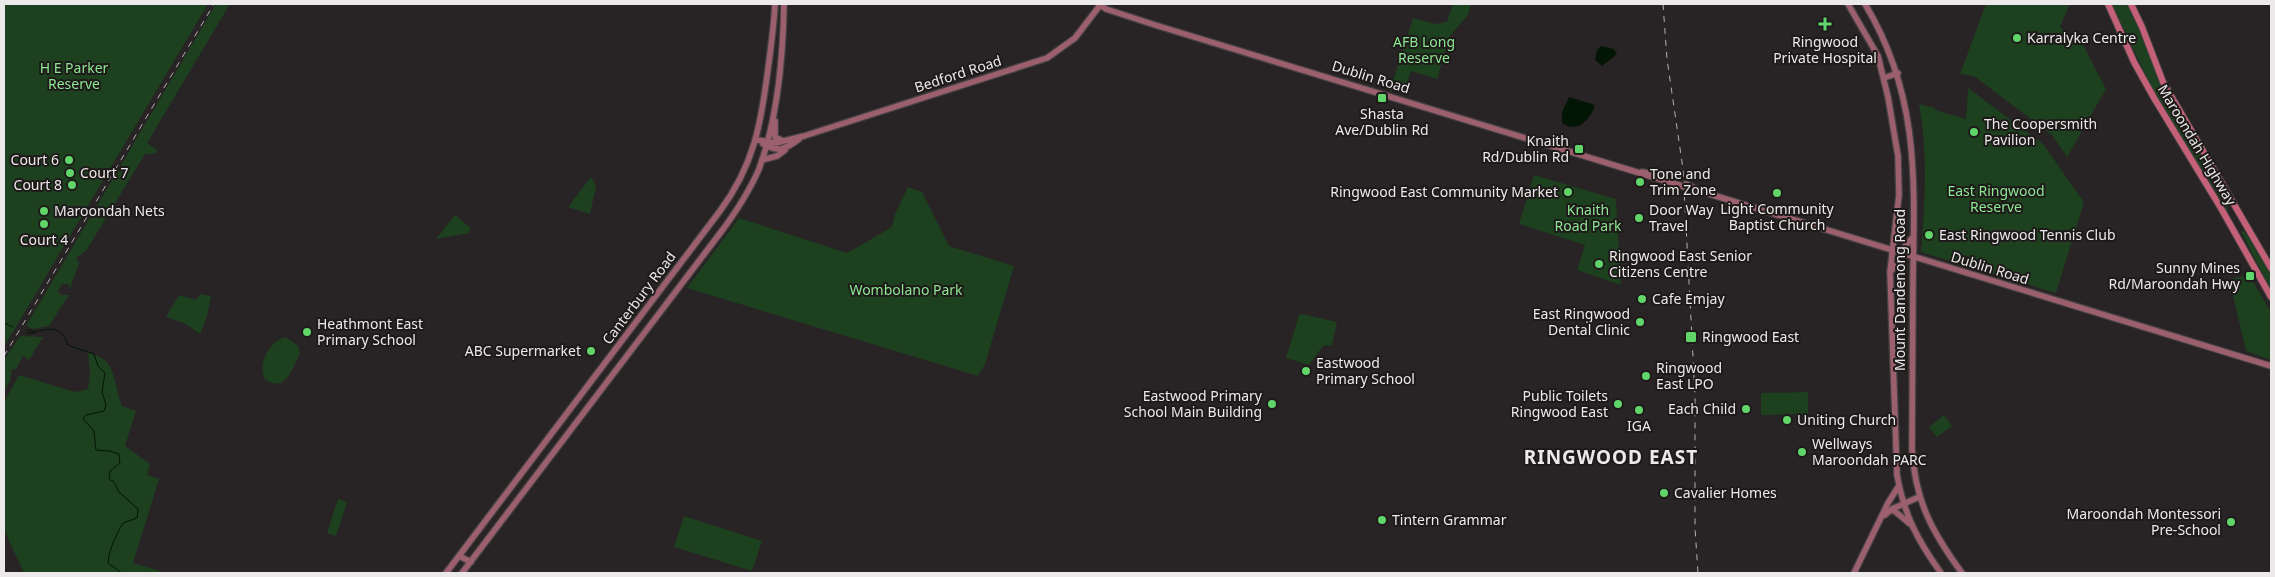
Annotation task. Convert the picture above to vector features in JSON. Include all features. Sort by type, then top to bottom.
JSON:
[{"type":"highway","name":"Maroondah Highway","points":[[2108,4],[2138,70],[2271,297]]},
{"type":"highway","name":"Maroondah Highway","points":[[2131,4],[2163,82],[2271,268]]},
{"type":"main road","name":"Canterbury Road","points":[[446,573],[732,194],[744,174],[756,140],[763,111],[775,4]]},
{"type":"main road","name":"Canterbury Road","points":[[462,573],[737,210],[756,176],[766,144],[775,101],[784,4]]},
{"type":"main road","name":"Bedford Road","points":[[766,144],[804,136],[1047,58],[1075,38],[1100,4]]},
{"type":"main road","name":"Dublin Road","points":[[1100,4],[1106,9],[1155,25],[1679,183],[1702,192],[2271,366]]},
{"type":"main road","name":"Mount Dandenong Road","points":[[1848,4],[1870,39],[1884,78],[1899,171],[1898,202],[1890,272],[1896,460],[1899,485],[1911,525],[1921,546],[1941,573]]},
{"type":"main road","name":"Mount Dandenong Road","points":[[1865,4],[1883,36],[1898,73],[1907,108],[1912,144],[1914,237],[1913,471],[1919,497],[1934,533],[1962,573]]},
{"type":"main road","points":[[1884,78],[1898,73]]},
{"type":"main road","points":[[775,101],[775,136],[783,141]]},
{"type":"main road","name":"Bedford Road","points":[[762,160],[777,156],[804,136]]},
{"type":"main road","points":[[756,140],[778,150],[786,148]]},
{"type":"main road","points":[[1890,272],[1914,237]]},
{"type":"main road","points":[[638,318],[650,325]]},
{"type":"main road","points":[[1854,573],[1899,485]]},
{"type":"main road","points":[[505,495],[515,505]]},
{"type":"main road","points":[[1889,507],[1919,497]]},
{"type":"main road","points":[[1889,507],[1911,525]]},
{"type":"main road","points":[[458,556],[472,562]]},
{"type":"green space","name":"H E Parker Reserve","points":[[4,4],[208,4],[4,347]]},
{"type":"green space","points":[[216,4],[230,4],[147,143],[157,150],[156,153],[145,154],[86,251],[76,258],[79,263],[70,288],[68,284],[62,284],[58,291],[61,295],[69,295],[49,326],[33,329],[26,326]]},
{"type":"green space","name":"AFB Long Reserve","points":[[1453,4],[1471,4],[1468,15],[1450,36],[1437,79],[1411,71],[1404,94],[1390,90],[1413,18],[1435,24],[1447,22]]},
{"type":"green space","points":[[1986,4],[2070,4],[2060,27],[2072,36],[2079,37],[2106,89],[2067,157],[2052,135],[1974,76],[1960,74]]},
{"type":"green space","points":[[2112,4],[2127,4],[2161,84],[2227,204],[2229,213],[2153,90]]},
{"type":"green space","name":"East Ringwood Reserve","points":[[1968,88],[2043,144],[2084,202],[2056,293],[1921,252],[1925,159],[1919,104],[1966,119]]},
{"type":"green space","name":"Knaith Road Park","points":[[1534,175],[1616,199],[1621,285],[1577,270],[1585,245],[1519,224]]},
{"type":"green space","points":[[591,177],[596,186],[590,214],[568,207]]},
{"type":"green space","name":"Wombolano Park","points":[[908,187],[922,192],[949,246],[1014,266],[985,364],[978,376],[687,288],[739,218],[847,253],[892,227],[895,214]]},
{"type":"green space","points":[[455,215],[471,228],[469,233],[436,239]]},
{"type":"green space","points":[[2243,230],[2271,275],[2271,290],[2241,232]]},
{"type":"green space","points":[[2249,275],[2271,312],[2271,360],[2246,351],[2229,279]]},
{"type":"green space","points":[[200,294],[211,296],[207,316],[200,334],[184,323],[166,317],[179,295],[196,300]]},
{"type":"green space","points":[[1302,314],[1337,322],[1332,345],[1323,346],[1309,365],[1286,358],[1299,315]]},
{"type":"green space","points":[[20,336],[43,337],[29,360],[23,356],[16,369],[12,369],[10,381],[4,392],[4,360]]},
{"type":"green space","points":[[286,337],[298,346],[300,354],[287,378],[278,384],[272,383],[265,379],[263,373],[264,360],[270,348],[280,339]]},
{"type":"green space","points":[[88,353],[105,360],[110,366],[122,406],[136,411],[125,446],[150,464],[147,475],[159,479],[133,563],[166,573],[24,573],[4,530],[4,402],[19,375],[75,392],[88,389],[90,374]]},
{"type":"green space","points":[[1808,392],[1808,414],[1761,415],[1761,393]]},
{"type":"green space","points":[[1944,415],[1952,426],[1937,437],[1929,427]]},
{"type":"green space","points":[[338,499],[347,502],[336,536],[327,533]]},
{"type":"green space","points":[[684,516],[762,541],[752,571],[674,547]]},
{"type":"shaded area","points":[[1601,46],[1614,49],[1617,54],[1602,66],[1595,60],[1597,50]]},
{"type":"shaded area","points":[[1569,97],[1595,105],[1587,120],[1578,126],[1573,127],[1562,123],[1562,112]]},
{"type":"waterway","points":[[4,323],[13,327]]},
{"type":"waterway","points":[[27,330],[39,331],[49,329],[59,332],[68,345],[94,354],[98,366],[105,373],[102,392],[106,405],[104,411],[86,415],[83,419],[94,431],[96,450],[119,454],[120,463],[110,471],[109,479],[114,482],[119,492],[138,509],[137,518],[123,523],[110,552],[108,563],[122,573]]},
{"type":"waterway","points":[[26,333],[36,333]]},
{"type":"railway","points":[[4,356],[214,4]]},
{"type":"railway","points":[[1663,4],[1667,59],[1683,169],[1695,395],[1695,528],[1698,573]]},
{"type":"place","name":"Ringwood Private Hospital","points":[[1825,24]]},
{"type":"place","name":"Karralyka Centre","points":[[2017,38]]},
{"type":"place","name":"Shasta Ave/Dublin Rd","points":[[1382,98]]},
{"type":"place","name":"The Coopersmith Pavilion","points":[[1974,132]]},
{"type":"place","name":"Knaith Rd/Dublin Rd","points":[[1579,149]]},
{"type":"place","name":"Court 6","points":[[69,160]]},
{"type":"place","name":"Court 7","points":[[70,173]]},
{"type":"place","name":"Tone and Trim Zone","points":[[1640,182]]},
{"type":"place","name":"Court 8","points":[[72,185]]},
{"type":"place","name":"Ringwood East Community Market","points":[[1568,192]]},
{"type":"place","name":"Light Community Baptist Church","points":[[1777,193]]},
{"type":"place","name":"Maroondah Nets","points":[[44,211]]},
{"type":"place","name":"Door Way Travel","points":[[1639,218]]},
{"type":"place","name":"Court 4","points":[[44,224]]},
{"type":"place","name":"East Ringwood Tennis Club","points":[[1929,235]]},
{"type":"place","name":"Ringwood East Senior Citizens Centre","points":[[1599,264]]},
{"type":"place","name":"Sunny Mines Rd/Maroondah Hwy","points":[[2250,276]]},
{"type":"place","name":"Cafe Emjay","points":[[1642,299]]},
{"type":"place","name":"East Ringwood Dental Clinic","points":[[1640,322]]},
{"type":"place","name":"Heathmont East Primary School","points":[[307,332]]},
{"type":"place","name":"Ringwood East","points":[[1691,337]]},
{"type":"place","name":"ABC Supermarket","points":[[591,351]]},
{"type":"place","name":"Eastwood Primary School","points":[[1306,371]]},
{"type":"place","name":"Ringwood East LPO","points":[[1646,376]]},
{"type":"place","name":"Eastwood Primary School Main Building","points":[[1272,404]]},
{"type":"place","name":"Public Toilets Ringwood East","points":[[1618,404]]},
{"type":"place","name":"Each Child","points":[[1746,409]]},
{"type":"place","name":"IGA","points":[[1639,410]]},
{"type":"place","name":"Uniting Church","points":[[1787,420]]},
{"type":"place","name":"Wellways Maroondah PARC","points":[[1802,452]]},
{"type":"place","name":"Cavalier Homes","points":[[1664,493]]},
{"type":"place","name":"Tintern Grammar","points":[[1382,520]]},
{"type":"place","name":"Maroondah Montessori Pre-School","points":[[2231,522]]},
{"type":"district","name":"RINGWOOD EAST","points":[[1611,457]]}]
